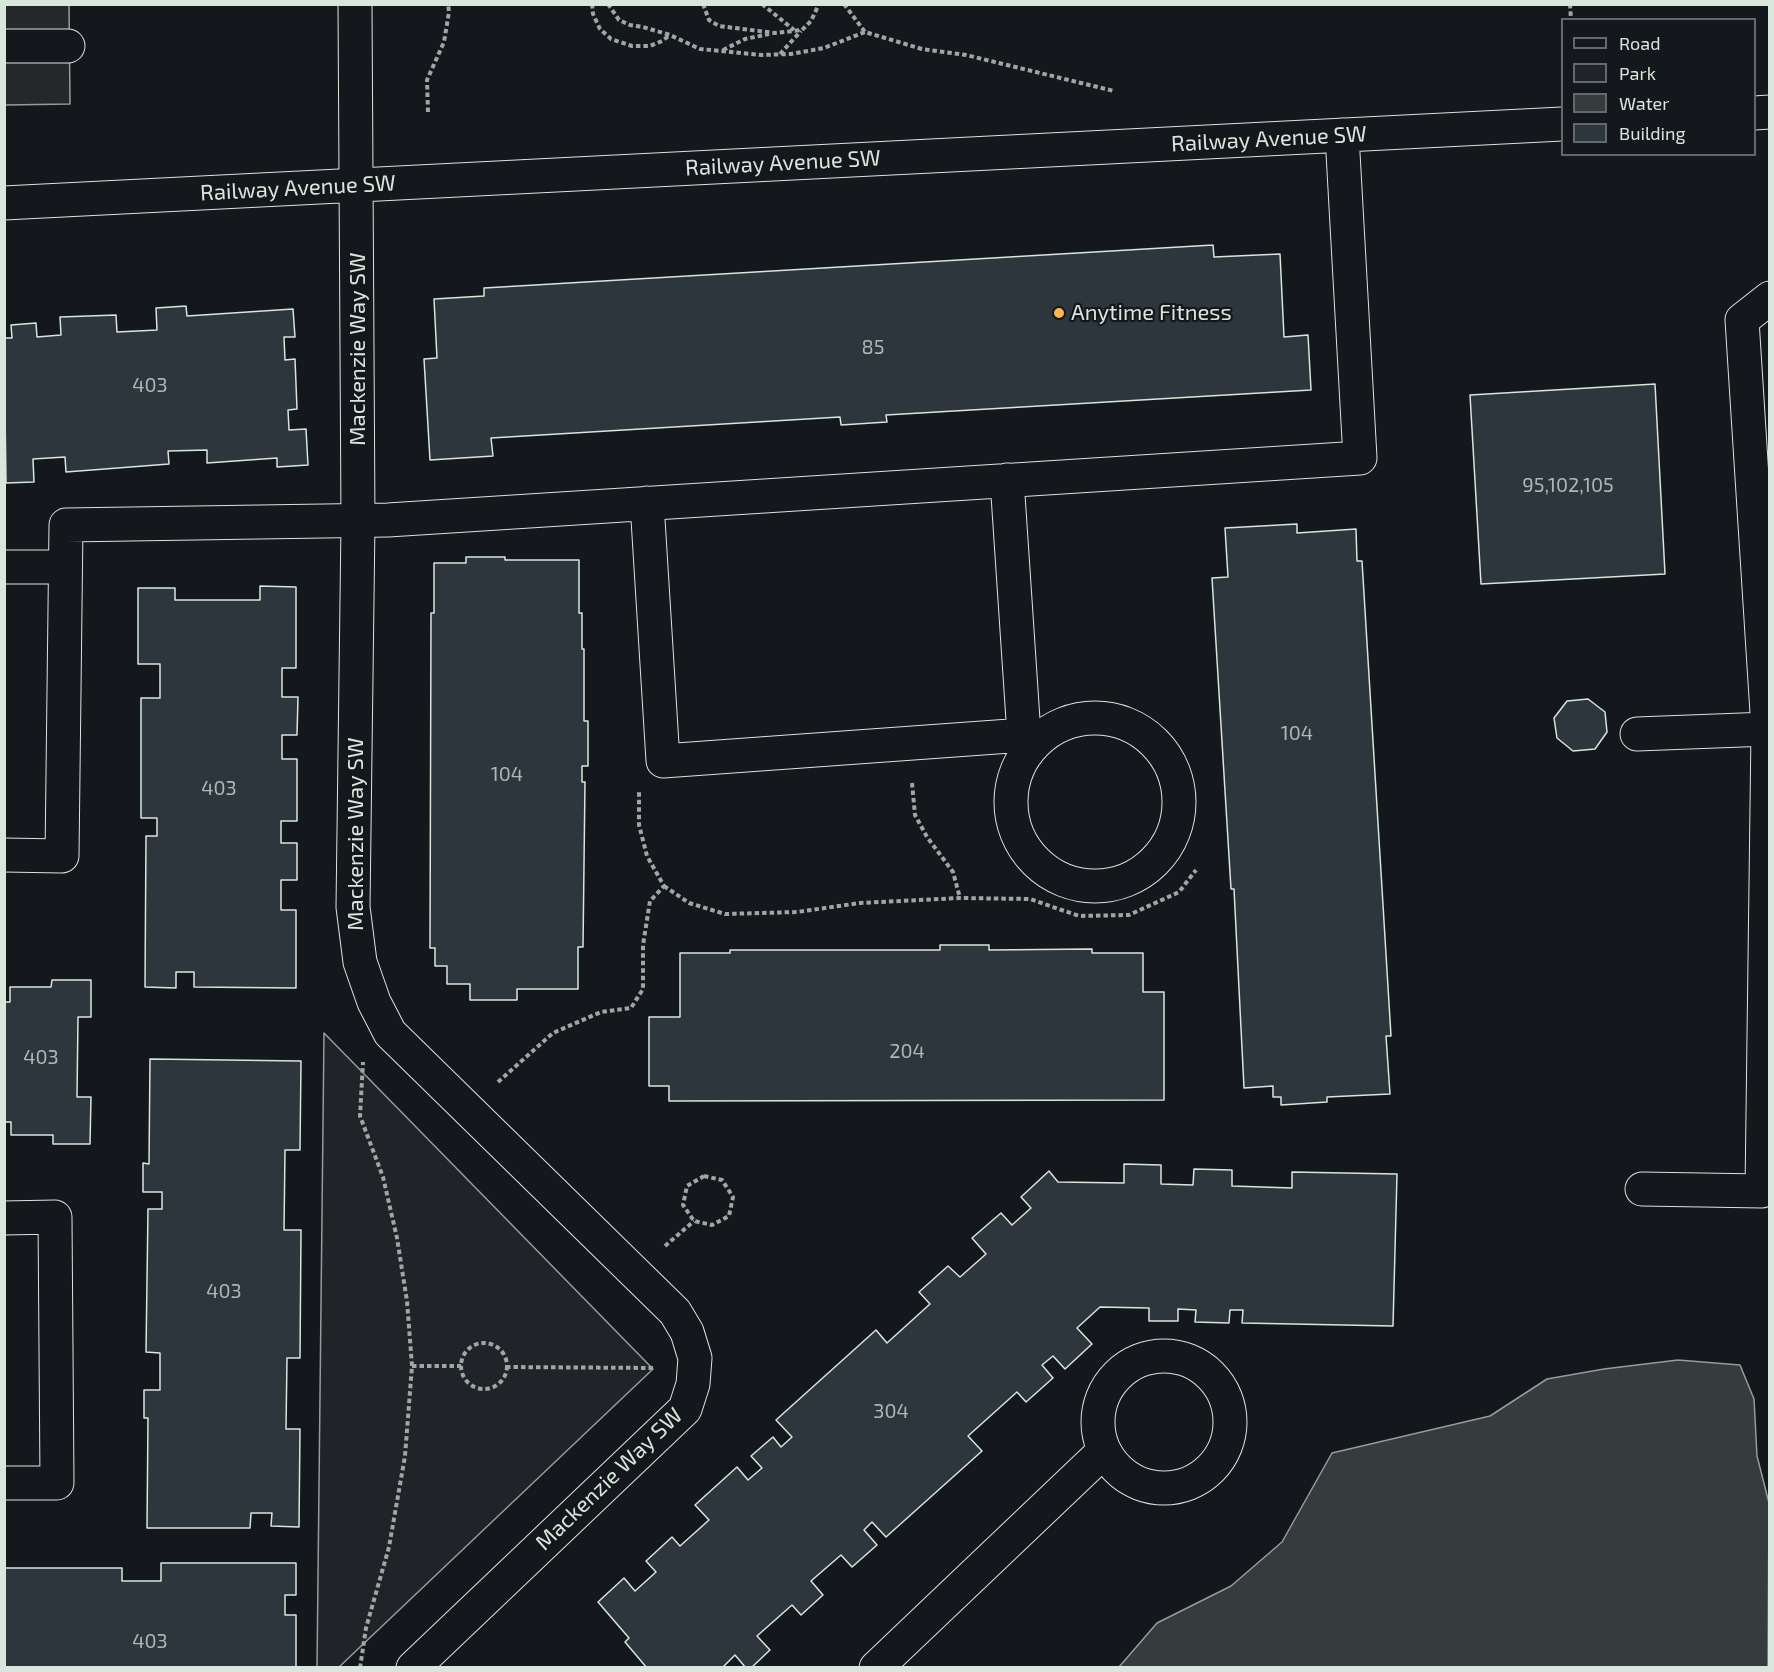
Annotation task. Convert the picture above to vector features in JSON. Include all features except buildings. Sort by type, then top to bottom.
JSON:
[{"type":"street","name":"Mackenzie Way SW","points":[[355,4],[358,522],[353,907],[360,962],[374,1002],[390,1034],[675,1312],[687,1332],[695,1358],[693,1384],[685,1410],[413,1668]]},
{"type":"street","points":[[4,46],[69,46]]},
{"type":"street","name":"Railway Avenue SW","points":[[4,203],[1561,124]]},
{"type":"street","points":[[4,855],[62,856],[66,525],[358,522],[1360,458],[1342,135]]},
{"type":"street","points":[[1641,1189],[1762,1191],[1768,729],[1742,320],[1770,298]]},
{"type":"street","points":[[647,503],[663,761],[908,743],[1031,737],[1062,724],[1089,718],[1117,720],[1142,732],[1162,750],[1176,774],[1180,801],[1176,829],[1163,853],[1143,873],[1117,884],[1088,887],[1061,880],[1037,865],[1020,843],[1011,815],[1012,788],[1031,737],[1007,480]]},
{"type":"street","points":[[4,567],[65,567]]},
{"type":"street","points":[[1637,734],[1768,729]]},
{"type":"street","points":[[4,1218],[55,1217],[57,1483],[4,1484]]},
{"type":"street","points":[[1161,1355],[1183,1358],[1203,1368],[1218,1383],[1228,1403],[1230,1425],[1226,1446],[1215,1465],[1198,1479],[1177,1487],[1155,1488],[1134,1481],[1116,1469],[1104,1451],[1098,1429],[1099,1408],[1107,1388],[1121,1371],[1140,1360],[1161,1355]]},
{"type":"street","points":[[876,1668],[1104,1451]]},
{"type":"path","points":[[428,112],[427,80],[444,42],[448,4]]},
{"type":"path","points":[[592,4],[593,14],[600,29],[611,39],[632,46],[650,46],[670,35]]},
{"type":"path","points":[[608,4],[619,20],[670,35],[700,49],[780,55],[824,48],[865,32]]},
{"type":"path","points":[[703,4],[710,20],[719,26],[775,33]]},
{"type":"path","points":[[762,4],[794,30]]},
{"type":"path","points":[[780,55],[811,21],[819,4]]},
{"type":"path","points":[[843,4],[865,32],[922,49],[966,55],[1114,91]]},
{"type":"path","points":[[722,51],[745,39],[802,30]]},
{"type":"path","points":[[908,743],[915,815],[927,837],[953,872],[960,898]]},
{"type":"path","points":[[639,782],[639,825],[647,856],[664,886],[689,903],[725,914],[797,912],[860,903],[960,898],[1029,899],[1079,916],[1129,915],[1179,892],[1196,870]]},
{"type":"path","points":[[490,1089],[553,1034],[601,1012],[631,1008],[643,989],[643,945],[650,901],[664,886]]},
{"type":"path","points":[[360,1668],[366,1628],[388,1547],[405,1456],[412,1366],[407,1301],[397,1238],[382,1177],[360,1116],[363,1057]]},
{"type":"path","points":[[704,1176],[722,1180],[733,1197],[729,1216],[712,1225],[694,1221],[683,1205],[687,1186],[704,1176]]},
{"type":"path","points":[[488,1343],[501,1351],[505,1357],[506,1367],[503,1378],[498,1383],[477,1388],[465,1378],[461,1366],[468,1349],[474,1345],[488,1343]]},
{"type":"path","points":[[412,1366],[461,1366]]},
{"type":"path","points":[[506,1367],[694,1369]]},
{"type":"green space","points":[[324,1033],[653,1369],[338,1668],[317,1667]]},
{"type":"shaded area","points":[[4,5],[69,5],[70,104],[5,105]]},
{"type":"water","points":[[1678,1360],[1740,1365],[1754,1399],[1757,1456],[1769,1503],[1768,1667],[1119,1667],[1157,1623],[1231,1586],[1282,1542],[1332,1453],[1490,1416],[1547,1379]]},
{"type":"place","name":"Anytime Fitness","points":[[1059,313]]}]
